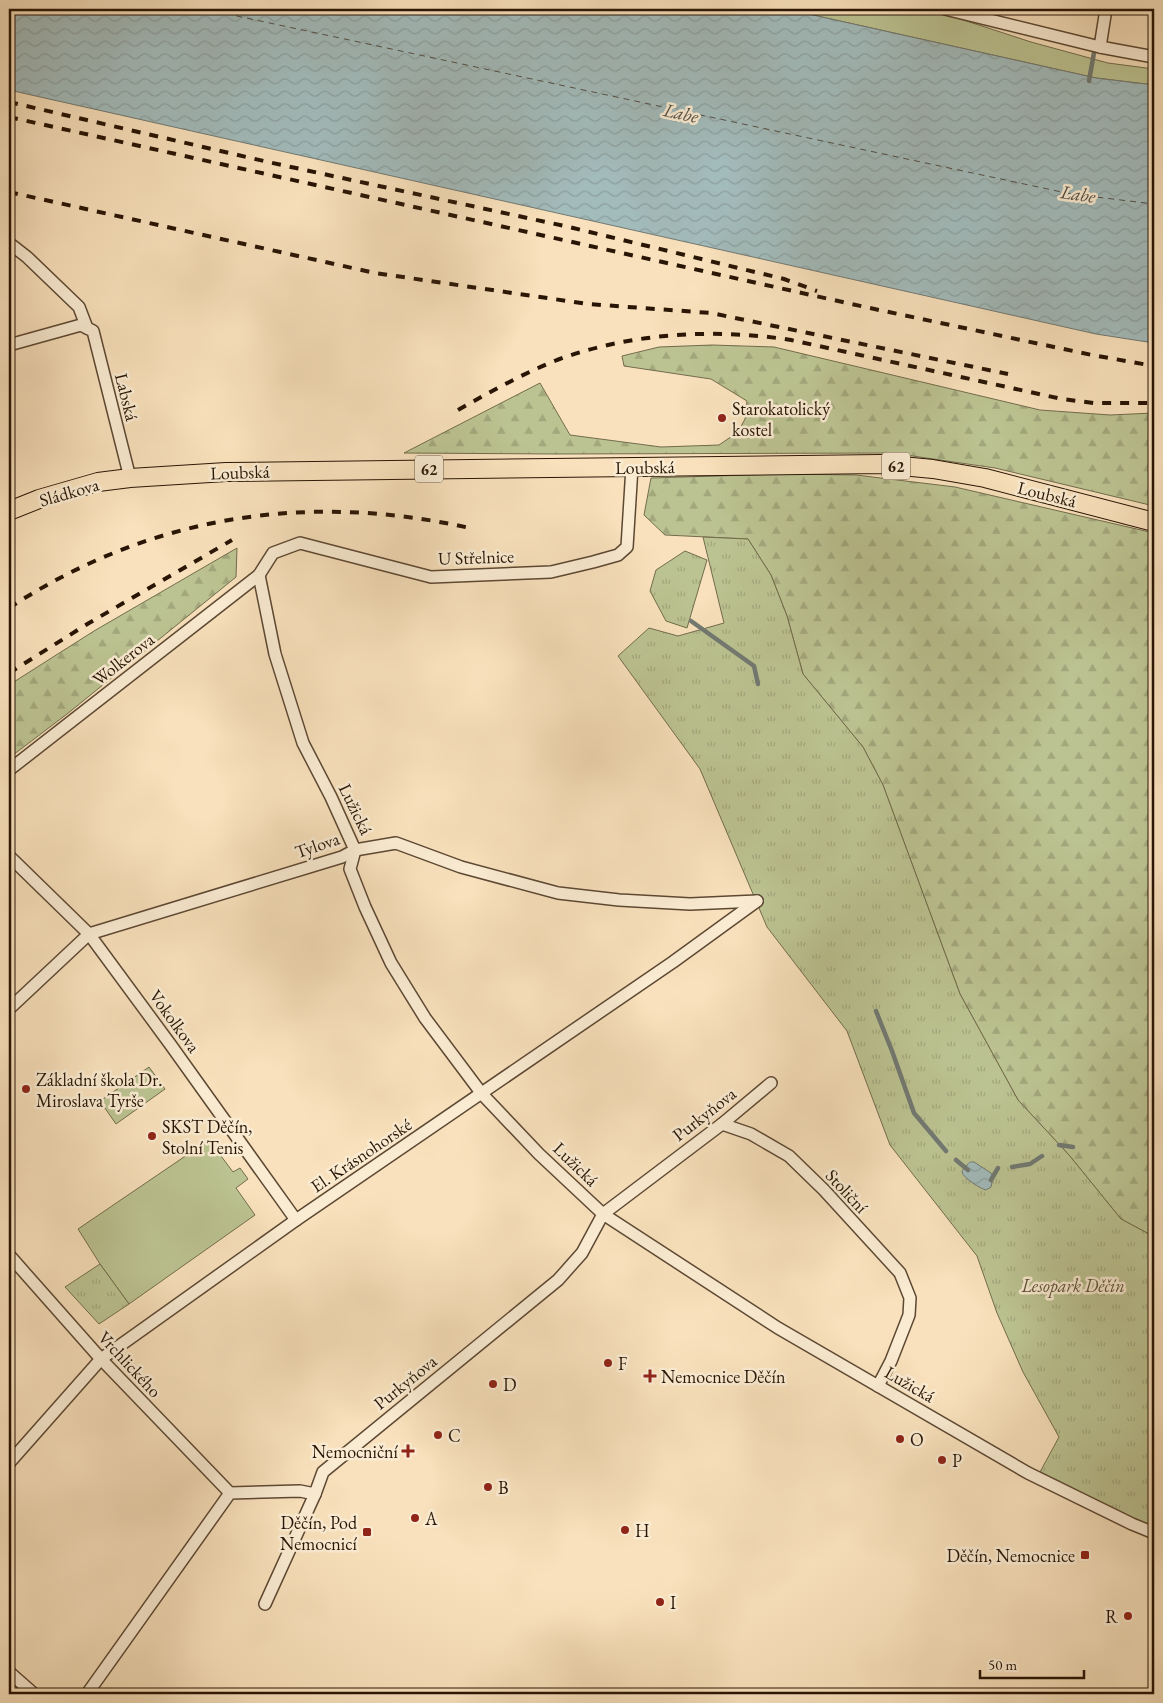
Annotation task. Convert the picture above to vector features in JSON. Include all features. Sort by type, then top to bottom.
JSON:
[{"type":"main road","name":"Loubská","points":[[130,478],[226,472],[880,464],[933,469],[985,478],[1154,522]]},
{"type":"main road","name":"Sládkova","points":[[9,511],[39,499],[98,482],[130,478]]},
{"type":"street","points":[[945,9],[1100,47],[1154,57]]},
{"type":"street","points":[[1100,47],[1106,9]]},
{"type":"street","name":"Labská","points":[[9,243],[26,256],[79,307],[84,327],[92,331],[130,478]]},
{"type":"street","points":[[9,345],[84,327]]},
{"type":"street","name":"U Střelnice","points":[[259,575],[273,553],[300,543],[431,577],[551,572],[618,555],[627,547],[632,467]]},
{"type":"street","name":"Wolkerova","points":[[9,770],[259,575]]},
{"type":"street","name":"Lužická","points":[[259,575],[275,654],[302,743],[356,850],[350,869],[365,907],[391,964],[425,1018],[482,1094],[540,1154],[603,1214],[778,1328],[1028,1473],[1154,1533]]},
{"type":"street","name":"Tylova","points":[[9,1009],[89,934],[337,859],[356,850],[396,843],[461,867],[558,893],[622,901],[690,904],[757,901]]},
{"type":"street","name":"Vokolkova","points":[[9,856],[89,934],[296,1220]]},
{"type":"street","name":"El. Krásnohorské","points":[[9,1463],[101,1359],[296,1220],[482,1094],[710,936],[757,901]]},
{"type":"street","name":"Purkyňova","points":[[265,1604],[315,1494],[323,1472],[558,1280],[582,1253],[603,1214],[722,1124],[771,1083]]},
{"type":"street","name":"Stoliční","points":[[722,1124],[751,1134],[789,1156],[824,1190],[900,1273],[910,1298],[909,1315],[891,1361],[878,1386]]},
{"type":"street","name":"Vrchlického","points":[[9,1255],[101,1359],[230,1493]]},
{"type":"street","points":[[87,1694],[230,1493],[300,1491],[315,1494]]},
{"type":"street","points":[[9,1672],[34,1694]]},
{"type":"green space","points":[[786,9],[922,9],[945,14],[1031,42],[1108,63],[1154,69],[1154,85],[1096,78]]},
{"type":"green space","points":[[712,345],[774,347],[1040,410],[1110,415],[1154,413],[1154,506],[995,468],[892,453],[404,453],[540,383],[570,435],[661,447],[719,445],[738,432],[745,419],[747,401],[711,379],[624,366],[622,356],[659,347]]},
{"type":"green space","points":[[781,474],[856,475],[955,487],[1154,533],[1154,1242],[1149,1234],[1121,1219],[1069,1155],[1018,1100],[960,994],[883,785],[863,747],[803,674],[787,616],[771,575],[748,539],[665,535],[644,515],[651,478]]},
{"type":"green space","name":"Lesopark Děčín","points":[[703,537],[748,539],[771,575],[787,616],[803,674],[863,747],[883,785],[960,994],[1018,1100],[1069,1155],[1121,1219],[1149,1234],[1154,1242],[1154,1533],[1101,1508],[1040,1472],[1059,1437],[1023,1372],[997,1313],[977,1256],[890,1145],[847,1031],[767,927],[700,769],[618,656],[649,628],[678,636],[724,623]]},
{"type":"green space","points":[[237,548],[236,577],[67,714],[9,758],[9,685],[94,631]]},
{"type":"green space","points":[[685,551],[707,560],[687,628],[666,621],[650,591],[656,570]]},
{"type":"green space","points":[[149,1067],[165,1089],[116,1124],[100,1101]]},
{"type":"green space","points":[[209,1140],[233,1172],[240,1168],[248,1179],[236,1188],[255,1215],[129,1304],[78,1229]]},
{"type":"green space","points":[[100,1264],[129,1304],[99,1324],[65,1287]]},
{"type":"water","name":"Labe","points":[[9,9],[786,9],[1096,78],[1154,85],[1154,343],[1096,334],[9,90]]},
{"type":"water","points":[[970,1162],[974,1162],[991,1173],[993,1178],[991,1187],[986,1190],[969,1180],[962,1172]]},
{"type":"waterway","points":[[1089,81],[1095,47]]},
{"type":"waterway","points":[[691,621],[754,666],[758,684]]},
{"type":"waterway","points":[[876,1011],[914,1113],[946,1151]]},
{"type":"waterway","points":[[1059,1145],[1073,1147]]},
{"type":"waterway","points":[[1012,1167],[1030,1164],[1042,1156]]},
{"type":"waterway","points":[[956,1160],[968,1170]]},
{"type":"waterway","points":[[991,1180],[998,1168]]},
{"type":"ferry route","points":[[204,9],[1071,194],[1154,204]]},
{"type":"railway","points":[[9,102],[268,162],[569,227],[784,279],[817,291]]},
{"type":"railway","points":[[9,117],[865,307],[1092,355],[1154,366]]},
{"type":"railway","points":[[9,192],[375,273],[588,304],[711,313],[1008,374]]},
{"type":"railway","points":[[458,410],[531,371],[585,351],[643,339],[672,335],[702,334],[762,336],[791,340],[1062,399],[1094,403],[1154,403]]},
{"type":"railway","points":[[9,608],[63,576],[118,551],[175,532],[233,519],[292,513],[352,512],[412,518],[474,529]]},
{"type":"railway","points":[[9,673],[89,623],[232,540]]},
{"type":"place","name":"Starokatolický kostel","points":[[722,418]]},
{"type":"place","name":"Základní škola Dr. Miroslava Tyrše","points":[[26,1089]]},
{"type":"place","name":"SKST Děčín, Stolní Tenis","points":[[152,1136]]},
{"type":"place","name":"F","points":[[608,1363]]},
{"type":"place","name":"Nemocnice Děčín","points":[[650,1376]]},
{"type":"place","name":"D","points":[[493,1384]]},
{"type":"place","name":"C","points":[[438,1435]]},
{"type":"place","name":"O","points":[[900,1439]]},
{"type":"place","name":"Nemocniční","points":[[408,1451]]},
{"type":"place","name":"P","points":[[942,1460]]},
{"type":"place","name":"B","points":[[488,1487]]},
{"type":"place","name":"A","points":[[415,1518]]},
{"type":"place","name":"H","points":[[625,1530]]},
{"type":"place","name":"Děčín, Pod Nemocnicí","points":[[367,1532]]},
{"type":"place","name":"Děčín, Nemocnice","points":[[1085,1555]]},
{"type":"place","name":"I","points":[[660,1602]]},
{"type":"place","name":"R","points":[[1128,1616]]}]
